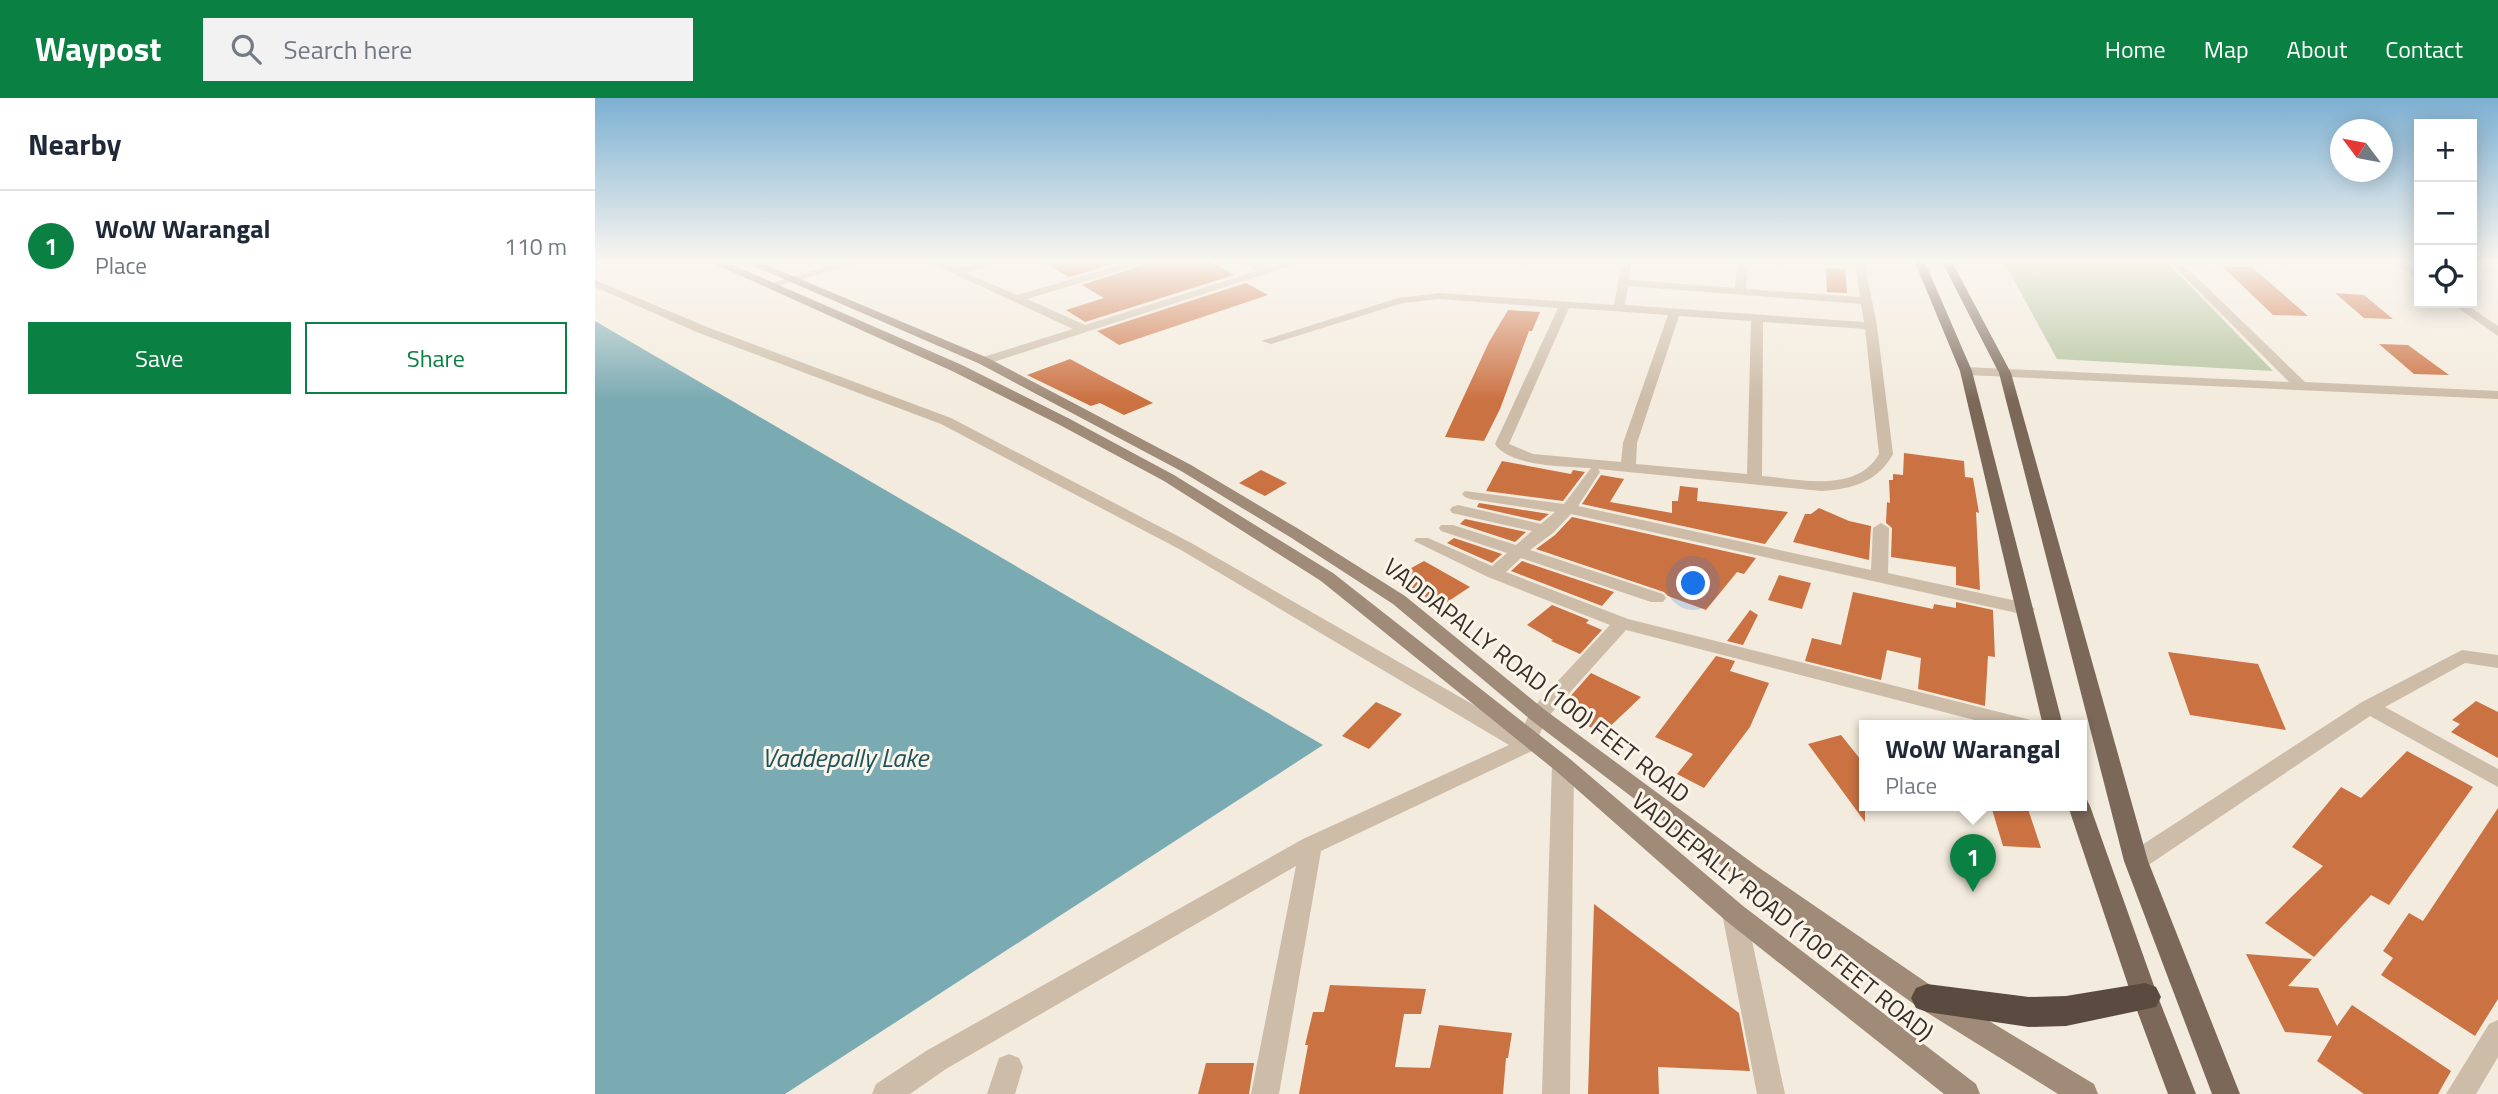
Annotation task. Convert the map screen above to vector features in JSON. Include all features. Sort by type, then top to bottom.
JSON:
[{"type":"highway","points":[[1927,998],[2029,1012],[2066,1011],[2145,997]]},
{"type":"main road","name":"VADDEPALLY ROAD (100 FEET ROAD)","points":[[830,306],[957,368],[1169,478],[1327,577],[1530,732],[1563,765],[1734,913],[1966,1094]]},
{"type":"main road","name":"VADDAPALLY ROAD (100) FEET ROAD","points":[[842,306],[984,361],[1187,468],[1399,600],[1530,732],[1750,874],[1927,998],[2084,1094]]},
{"type":"main road","points":[[1939,306],[1966,371],[2052,720]]},
{"type":"main road","points":[[1970,306],[2005,373],[2136,861],[2226,1094]]},
{"type":"main road","points":[[2081,811],[2145,997],[2182,1094]]},
{"type":"street","points":[[649,306],[703,330],[946,421],[1187,547],[1502,729],[1530,732]]},
{"type":"street","points":[[1033,306],[1083,329]]},
{"type":"street","points":[[984,361],[1156,306]]},
{"type":"street","points":[[1267,341],[1386,306]]},
{"type":"street","points":[[1565,306],[1502,444],[1506,450],[1532,458],[1754,480],[1843,485],[1866,476],[1880,465],[1886,454],[1866,306]]},
{"type":"street","points":[[1571,306],[1871,326]]},
{"type":"street","points":[[2220,306],[2302,387]]},
{"type":"street","points":[[2463,308],[2498,332]]},
{"type":"street","points":[[1628,466],[1630,443],[1674,314]]},
{"type":"street","points":[[1754,480],[1757,320]]},
{"type":"street","points":[[1966,371],[2498,395]]},
{"type":"street","points":[[1494,573],[1547,530],[1568,509],[1593,472]]},
{"type":"street","points":[[1470,494],[1568,509],[2026,609]]},
{"type":"street","points":[[1458,510],[1547,530]]},
{"type":"street","points":[[1447,528],[1657,598]]},
{"type":"street","points":[[1878,576],[1881,528]]},
{"type":"street","points":[[1422,541],[1622,624],[2003,720]]},
{"type":"street","points":[[885,1094],[936,1060],[1311,846],[1530,732],[1622,624]]},
{"type":"street","points":[[2136,861],[2369,707],[2462,656],[2498,662]]},
{"type":"street","points":[[2369,707],[2498,779]]},
{"type":"street","points":[[1556,1094],[1563,765]]},
{"type":"street","points":[[1265,1094],[1311,846]]},
{"type":"street","points":[[1734,913],[1771,1094]]},
{"type":"street","points":[[2460,1094],[2498,1033]]},
{"type":"street","points":[[1001,1094],[1009,1067]]},
{"type":"green space","points":[[2028,306],[2210,306],[2273,371],[2057,359]]},
{"type":"water","name":"Vaddepally Lake","points":[[595,321],[1323,745],[785,1094],[595,1094]]},
{"type":"building","points":[[1077,306],[1134,306],[1085,322],[1066,310]]},
{"type":"building","points":[[1173,306],[1234,306],[1119,345],[1097,331]]},
{"type":"building","points":[[2264,306],[2297,306],[2308,316],[2273,315]]},
{"type":"building","points":[[2351,306],[2378,306],[2393,319],[2364,318]]},
{"type":"building","points":[[1508,310],[1540,312],[1532,331],[1529,331],[1500,409],[1484,441],[1445,437],[1489,342]]},
{"type":"building","points":[[2379,344],[2408,345],[2449,375],[2414,374]]},
{"type":"building","points":[[1070,359],[1153,403],[1124,415],[1100,403],[1091,406],[1027,375]]},
{"type":"building","points":[[1904,453],[1964,461],[1965,477],[1973,478],[1979,513],[1976,512],[1980,590],[1956,585],[1956,567],[1891,557],[1892,528],[1886,523],[1887,502],[1890,503],[1889,480],[1893,480],[1893,474],[1903,475]]},
{"type":"building","points":[[1502,461],[1571,474],[1573,470],[1585,472],[1563,501],[1486,491]]},
{"type":"building","points":[[1261,470],[1287,483],[1265,496],[1239,483]]},
{"type":"building","points":[[1601,475],[1624,479],[1610,502],[1672,513],[1672,501],[1678,501],[1680,486],[1698,488],[1697,501],[1788,512],[1765,544],[1582,504]]},
{"type":"building","points":[[1479,503],[1549,514],[1540,521],[1477,507]]},
{"type":"building","points":[[1819,508],[1849,521],[1871,526],[1869,560],[1793,542],[1805,514],[1811,514]]},
{"type":"building","points":[[1572,517],[1756,558],[1744,574],[1737,572],[1706,610],[1668,596],[1664,592],[1536,549],[1555,535]]},
{"type":"building","points":[[1465,519],[1526,532],[1515,542],[1460,524]]},
{"type":"building","points":[[1454,538],[1502,554],[1492,563],[1447,543]]},
{"type":"building","points":[[1424,561],[1470,587],[1441,606],[1393,578]]},
{"type":"building","points":[[1522,561],[1614,592],[1602,606],[1511,571]]},
{"type":"building","points":[[1779,575],[1811,583],[1802,609],[1768,600]]},
{"type":"building","points":[[1853,592],[1933,609],[1934,604],[1956,608],[1956,602],[1993,610],[1995,657],[1988,656],[1985,706],[1918,689],[1921,658],[1887,650],[1881,680],[1805,661],[1812,638],[1841,645]]},
{"type":"building","points":[[1552,605],[1589,620],[1586,623],[1602,630],[1580,654],[1551,641],[1553,640],[1527,625]]},
{"type":"building","points":[[1750,610],[1758,615],[1743,645],[1727,641]]},
{"type":"building","points":[[2168,652],[2258,664],[2286,730],[2190,715]]},
{"type":"building","points":[[1716,656],[1735,661],[1730,671],[1769,683],[1750,727],[1704,788],[1677,774],[1693,754],[1655,737]]},
{"type":"building","points":[[1591,673],[1641,697],[1602,734],[1578,720],[1588,711],[1567,700]]},
{"type":"building","points":[[2476,701],[2498,712],[2498,758],[2451,732],[2460,724],[2452,720]]},
{"type":"building","points":[[1376,702],[1402,714],[1369,749],[1342,736]]},
{"type":"building","points":[[1841,735],[1859,758],[1859,811],[1865,811],[1865,822],[1808,744]]},
{"type":"building","points":[[2407,751],[2473,787],[2389,905],[2371,895],[2314,957],[2265,923],[2323,866],[2292,847],[2341,787],[2361,798]]},
{"type":"building","points":[[2498,808],[2498,999],[2475,1036],[2381,975],[2393,958],[2383,951],[2409,913],[2423,921]]},
{"type":"building","points":[[1992,811],[2029,811],[2041,848],[2003,846]]},
{"type":"building","points":[[1594,904],[1739,1013],[1750,1071],[1658,1067],[1659,1094],[1588,1094]]},
{"type":"building","points":[[2246,954],[2312,959],[2288,986],[2318,988],[2337,1026],[2352,1005],[2451,1071],[2438,1094],[2364,1094],[2317,1061],[2332,1036],[2285,1032]]},
{"type":"building","points":[[1330,985],[1426,989],[1421,1014],[1404,1014],[1395,1067],[1430,1068],[1439,1025],[1512,1033],[1506,1058],[1503,1094],[1299,1094],[1308,1045],[1305,1045],[1313,1012],[1324,1012]]},
{"type":"building","points":[[1206,1063],[1254,1063],[1249,1094],[1198,1094]]},
{"type":"place","name":"WoW Warangal","points":[[1973,892]]}]
